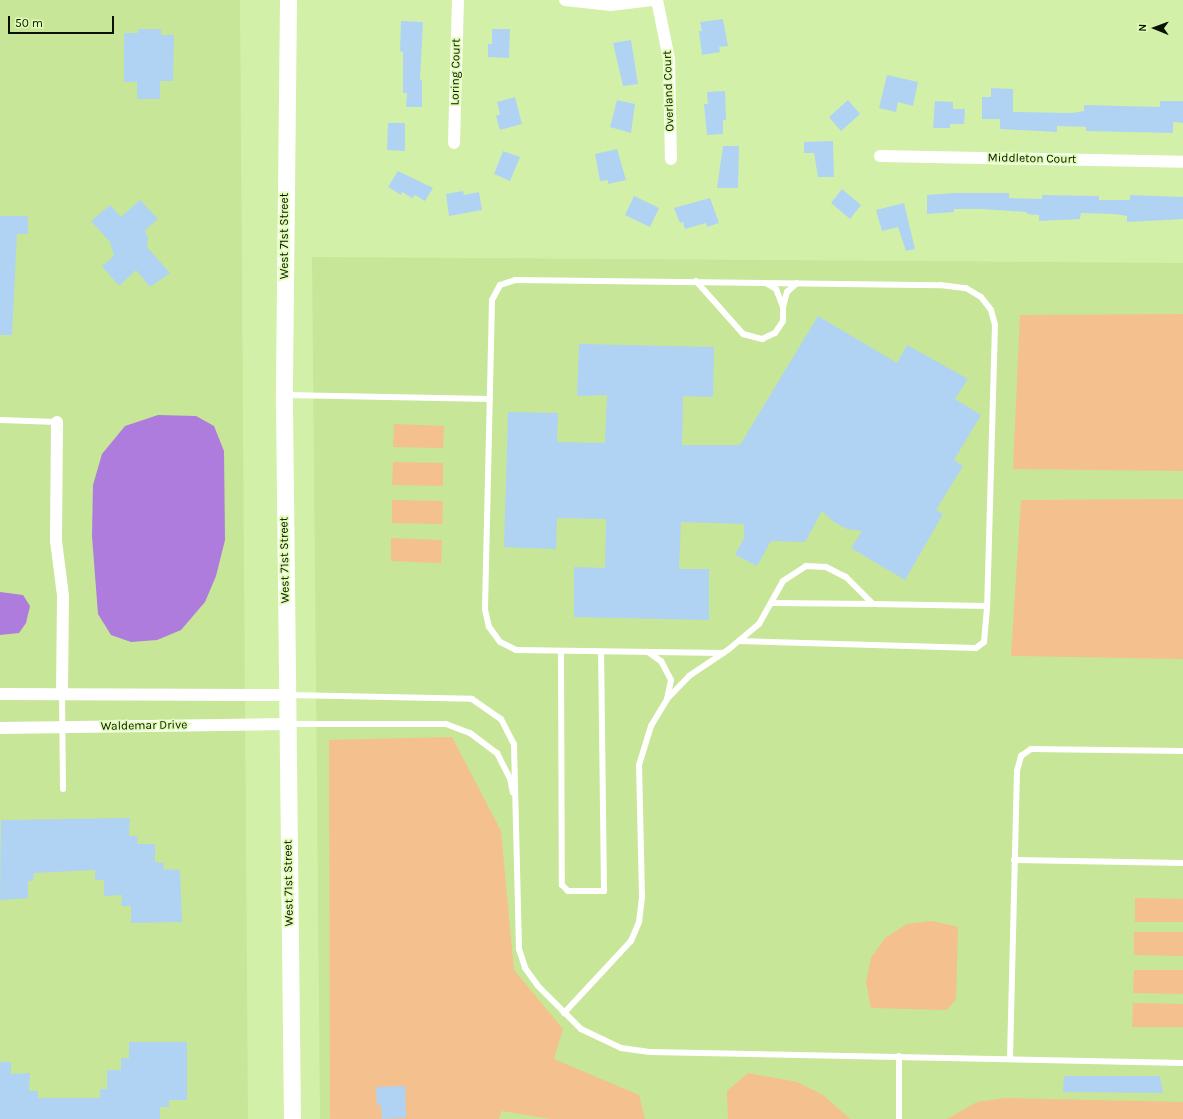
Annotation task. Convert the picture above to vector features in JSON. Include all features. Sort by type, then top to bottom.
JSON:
[{"type":"main road","name":"West 71st Street","points":[[288,0],[284,395],[292,1119]]},
{"type":"street","name":"Loring Court","points":[[454,143],[458,0]]},
{"type":"street","points":[[565,0],[611,5],[652,0]]},
{"type":"street","name":"Overland Court","points":[[657,0],[669,59],[671,159]]},
{"type":"street","name":"Middleton Court","points":[[880,156],[1183,162]]},
{"type":"street","points":[[57,422],[56,541],[63,596],[62,694]]},
{"type":"street","points":[[0,694],[287,695]]},
{"type":"street","name":"Waldemar Drive","points":[[0,728],[287,724]]},
{"type":"lane","points":[[723,653],[516,650],[500,642],[489,627],[485,609],[492,300],[500,285],[515,280],[696,281],[966,288],[981,296],[992,310],[996,325],[987,606],[984,642],[976,648],[739,641]]},
{"type":"lane","points":[[696,281],[743,334],[762,339],[775,333],[783,321],[783,307],[787,292],[797,283]]},
{"type":"lane","points":[[766,282],[776,289],[783,307]]},
{"type":"lane","points":[[284,395],[490,399]]},
{"type":"lane","points":[[0,420],[57,422]]},
{"type":"lane","points":[[564,1013],[631,941],[639,922],[642,896],[639,765],[651,726],[668,699],[689,676],[723,653],[759,624],[784,581],[806,566],[826,567],[846,577],[873,604]]},
{"type":"lane","points":[[773,602],[987,606]]},
{"type":"lane","points":[[561,651],[562,885],[568,891],[604,891],[601,652]]},
{"type":"lane","points":[[648,652],[661,661],[671,680],[668,699]]},
{"type":"lane","points":[[62,694],[63,789]]},
{"type":"lane","points":[[287,695],[472,699],[501,719],[514,744],[519,949],[525,968],[564,1013],[581,1029],[621,1048],[650,1052],[1010,1058],[1183,1063]]},
{"type":"lane","points":[[287,724],[446,724],[470,733],[497,753],[510,778],[516,819]]},
{"type":"lane","points":[[1010,1058],[1016,771],[1020,756],[1031,749],[1183,752]]},
{"type":"lane","points":[[1014,860],[1183,863]]},
{"type":"lane","points":[[899,1056],[899,1119]]},
{"type":"shaded area","points":[[0,0],[240,0],[248,1119],[0,1119]]},
{"type":"shaded area","points":[[312,257],[1183,263],[1183,1119],[320,1119]]},
{"type":"shaded area","points":[[1183,314],[1183,471],[1013,469],[1020,315]]},
{"type":"shaded area","points":[[158,415],[196,416],[214,426],[224,451],[225,540],[216,576],[205,602],[181,630],[157,640],[131,642],[111,635],[98,614],[92,536],[93,485],[102,454],[125,426]]},
{"type":"shaded area","points":[[394,424],[444,426],[443,448],[393,447]]},
{"type":"shaded area","points":[[393,462],[443,463],[443,486],[392,485]]},
{"type":"shaded area","points":[[1183,499],[1183,659],[1011,656],[1021,500]]},
{"type":"shaded area","points":[[392,500],[443,501],[442,524],[392,523]]},
{"type":"shaded area","points":[[391,538],[442,540],[441,563],[391,561]]},
{"type":"shaded area","points":[[0,592],[23,595],[30,606],[26,623],[19,633],[0,635]]},
{"type":"shaded area","points":[[452,737],[501,831],[514,970],[563,1029],[554,1059],[639,1095],[645,1119],[550,1119],[502,1111],[499,1119],[330,1119],[329,740]]},
{"type":"shaded area","points":[[1135,898],[1183,899],[1183,922],[1135,922]]},
{"type":"shaded area","points":[[932,921],[958,927],[956,999],[947,1010],[871,1008],[866,982],[871,958],[885,938],[907,924]]},
{"type":"shaded area","points":[[1134,932],[1183,932],[1183,956],[1134,955]]},
{"type":"shaded area","points":[[1134,970],[1183,970],[1183,994],[1133,993]]},
{"type":"shaded area","points":[[1133,1003],[1183,1004],[1183,1027],[1132,1027]]},
{"type":"shaded area","points":[[748,1073],[797,1082],[823,1095],[850,1119],[728,1119],[727,1091]]},
{"type":"shaded area","points":[[1005,1098],[1183,1102],[1183,1119],[947,1119],[977,1102]]},
{"type":"building","points":[[723,19],[728,46],[719,47],[720,52],[702,55],[699,31],[702,31],[700,22]]},
{"type":"building","points":[[401,21],[423,22],[420,80],[422,80],[422,107],[406,107],[407,93],[403,93],[403,52],[400,51]]},
{"type":"building","points":[[138,29],[161,29],[161,35],[174,35],[173,81],[160,81],[160,99],[137,99],[137,82],[124,82],[124,33],[138,33]]},
{"type":"building","points":[[492,29],[510,29],[509,58],[488,57],[488,44],[492,44]]},
{"type":"building","points":[[631,40],[638,84],[623,86],[613,43]]},
{"type":"building","points":[[887,75],[918,82],[913,106],[898,102],[896,112],[879,108]]},
{"type":"building","points":[[991,88],[1013,89],[1013,112],[1072,113],[1084,111],[1084,105],[1160,107],[1160,101],[1183,101],[1183,123],[1173,122],[1173,133],[1086,131],[1086,127],[1057,126],[1057,132],[1000,129],[1000,119],[982,119],[982,97],[991,97]]},
{"type":"building","points":[[725,91],[726,120],[723,120],[723,134],[707,135],[704,104],[708,104],[707,92]]},
{"type":"building","points":[[515,97],[522,124],[500,130],[496,116],[500,114],[497,102]]},
{"type":"building","points":[[617,100],[635,104],[631,133],[610,127]]},
{"type":"building","points":[[848,100],[860,114],[841,131],[829,117]]},
{"type":"building","points":[[935,101],[953,102],[953,109],[965,109],[964,124],[950,124],[950,128],[933,128]]},
{"type":"building","points":[[388,123],[405,123],[405,151],[387,150]]},
{"type":"building","points":[[833,141],[834,177],[818,177],[814,153],[804,153],[804,142]]},
{"type":"building","points":[[723,146],[739,146],[738,188],[717,188]]},
{"type":"building","points":[[617,149],[626,180],[608,184],[608,180],[600,181],[595,154]]},
{"type":"building","points":[[503,151],[520,157],[510,181],[494,174]]},
{"type":"building","points":[[398,171],[433,188],[425,201],[415,195],[412,198],[402,192],[401,195],[388,187]]},
{"type":"building","points":[[842,189],[861,205],[850,219],[831,203]]},
{"type":"building","points":[[463,191],[464,195],[479,192],[482,210],[449,216],[446,194]]},
{"type":"building","points":[[954,193],[1009,193],[1009,198],[1042,199],[1042,195],[1099,196],[1099,200],[1130,200],[1130,195],[1183,197],[1183,219],[1127,222],[1127,216],[1115,214],[1081,213],[1080,219],[1039,221],[1039,215],[1027,214],[1027,212],[983,209],[954,209],[954,212],[927,214],[927,195]]},
{"type":"building","points":[[634,196],[659,208],[650,227],[625,215]]},
{"type":"building","points":[[710,198],[719,223],[707,227],[706,223],[685,229],[683,222],[680,223],[674,208]]},
{"type":"building","points":[[140,200],[158,219],[145,230],[148,238],[147,247],[170,273],[150,287],[136,270],[119,286],[102,266],[114,256],[110,242],[91,221],[110,205],[121,217]]},
{"type":"building","points":[[904,203],[915,249],[906,251],[898,227],[882,231],[876,210]]},
{"type":"building","points":[[0,216],[28,216],[28,234],[17,234],[12,335],[0,335]]},
{"type":"building","points":[[818,316],[897,363],[907,345],[968,379],[955,399],[981,415],[954,460],[963,466],[936,510],[943,514],[905,580],[851,548],[862,531],[847,529],[834,522],[822,511],[805,542],[771,541],[757,566],[735,555],[744,538],[744,524],[681,522],[679,569],[709,569],[709,620],[574,617],[574,567],[605,568],[606,519],[557,518],[556,549],[504,547],[508,412],[558,413],[557,442],[605,443],[607,395],[577,396],[579,344],[714,347],[713,397],[683,396],[682,445],[740,445]]},
{"type":"building","points":[[130,818],[129,836],[138,836],[137,844],[155,844],[155,862],[164,863],[163,869],[180,870],[182,922],[131,923],[131,906],[121,906],[122,895],[104,896],[104,880],[95,880],[95,870],[34,873],[33,881],[28,881],[28,898],[0,900],[1,820]]},
{"type":"building","points":[[129,1042],[187,1042],[187,1100],[169,1100],[169,1107],[160,1107],[160,1119],[0,1119],[0,1062],[11,1062],[11,1074],[30,1073],[29,1091],[38,1091],[38,1098],[100,1098],[100,1089],[107,1089],[107,1070],[121,1070],[121,1058],[129,1058]]},
{"type":"building","points":[[1064,1076],[1160,1076],[1163,1093],[1063,1092]]},
{"type":"building","points":[[405,1086],[406,1118],[382,1119],[381,1105],[377,1105],[376,1087]]}]
